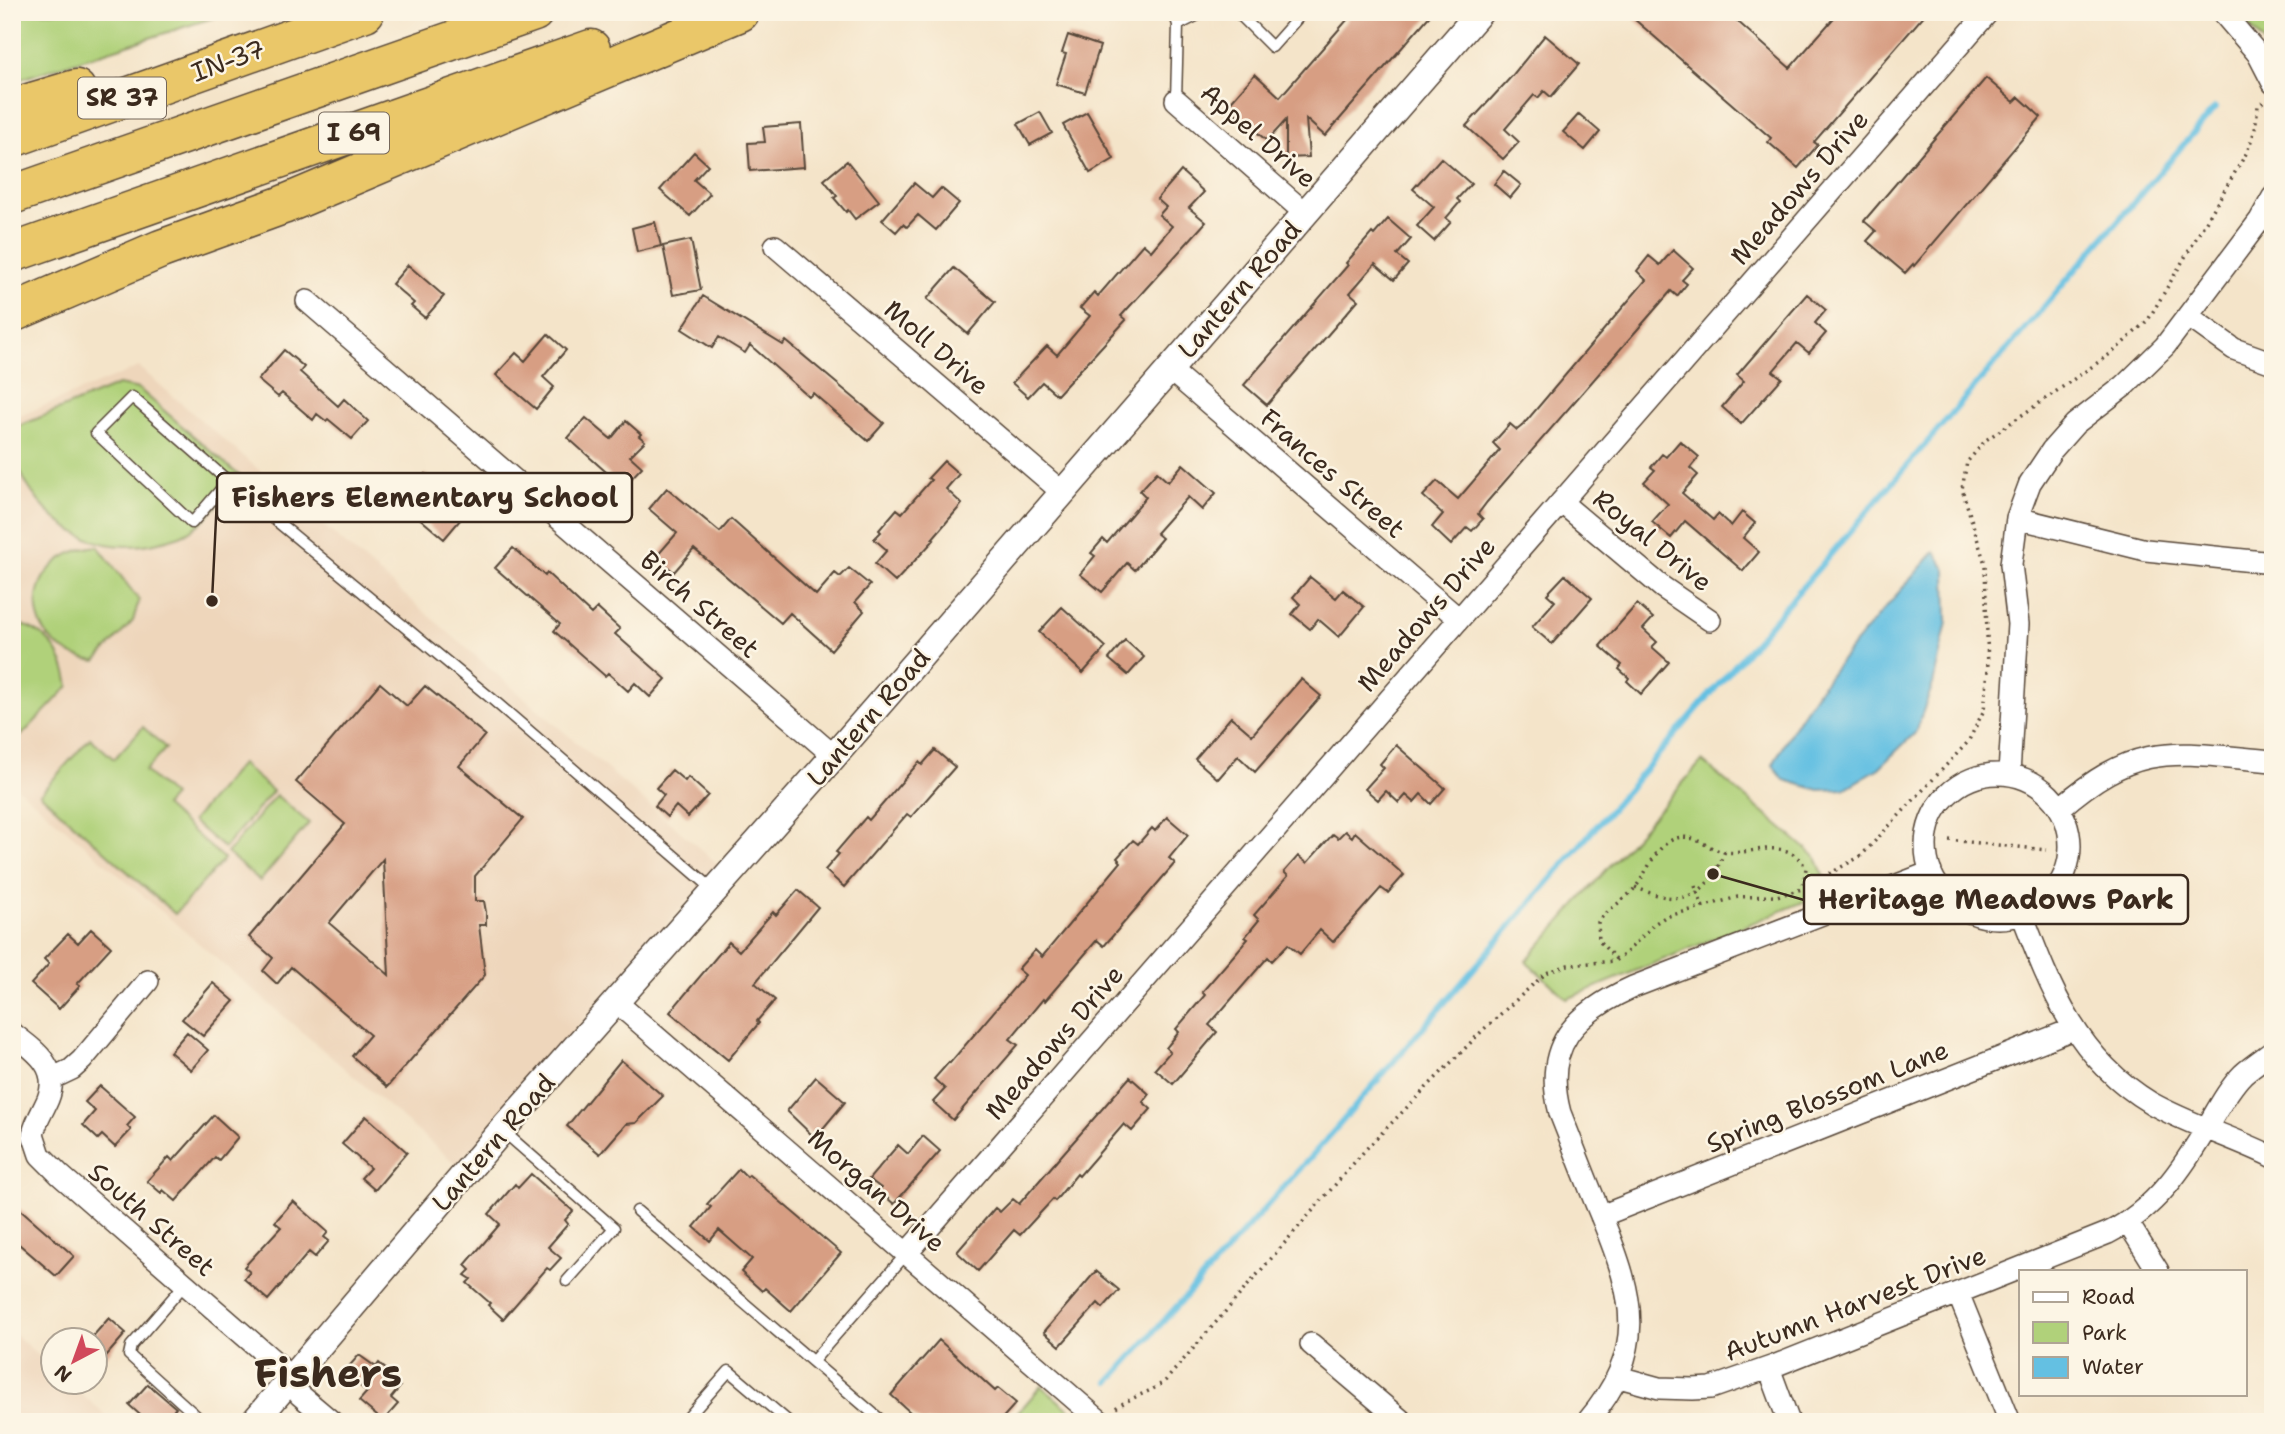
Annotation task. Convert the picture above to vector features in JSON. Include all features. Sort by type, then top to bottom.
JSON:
[{"type":"highway","name":"IN-37","points":[[12,138],[365,12]]},
{"type":"highway","name":"I 69","points":[[12,195],[534,12]]},
{"type":"highway","name":"I 69","points":[[12,253],[696,12]]},
{"type":"highway","points":[[12,313],[160,249],[295,200],[740,12]]},
{"type":"highway","points":[[12,108],[154,65],[232,59]]},
{"type":"street","name":"Lantern Road","points":[[254,1422],[502,1130],[834,757],[1480,12]]},
{"type":"street","name":"Meadows Drive","points":[[907,1253],[1989,12]]},
{"type":"street","points":[[2222,12],[2258,54],[2273,83]]},
{"type":"street","name":"Appel Drive","points":[[1176,100],[1306,213]]},
{"type":"street","points":[[2009,774],[2018,624],[2011,564],[2017,518],[2030,483],[2052,450],[2075,424],[2124,386],[2153,359],[2260,220],[2273,197]]},
{"type":"street","name":"Moll Drive","points":[[775,246],[1062,492]]},
{"type":"street","name":"Birch Street","points":[[307,301],[834,757]]},
{"type":"street","points":[[2188,316],[2234,349],[2273,363]]},
{"type":"street","name":"Frances Street","points":[[1169,369],[1459,619]]},
{"type":"street","name":"Royal Drive","points":[[1561,502],[1662,587],[1710,620]]},
{"type":"street","points":[[2017,518],[2146,550],[2273,563]]},
{"type":"street","points":[[2060,808],[2099,777],[2147,756],[2184,753],[2273,761]]},
{"type":"street","points":[[1995,773],[2022,777],[2043,789],[2060,808],[2071,845],[2066,870],[2054,892],[2034,909],[2022,914],[1995,918],[1969,912],[1946,895],[1931,872],[1925,844],[1931,819],[1946,796],[1968,780],[1995,773]]},
{"type":"street","points":[[1587,1422],[1619,1377],[1626,1355],[1631,1313],[1621,1267],[1555,1096],[1553,1079],[1563,1042],[1577,1020],[1598,1004],[1633,987],[1931,872]]},
{"type":"street","points":[[2022,914],[2053,992],[2073,1029],[2109,1070],[2132,1089],[2163,1108],[2273,1157]]},
{"type":"street","points":[[12,1033],[44,1061],[50,1069],[51,1079],[72,1069],[82,1060],[148,981]]},
{"type":"street","name":"Morgan Drive","points":[[616,1002],[907,1253],[1106,1417]]},
{"type":"street","name":"Spring Blossom Lane","points":[[1601,1216],[2073,1029]]},
{"type":"street","name":"Autumn Harvest Drive","points":[[1619,1377],[1659,1388],[1711,1388],[1769,1368],[2080,1245],[2128,1223],[2158,1197],[2176,1176],[2241,1075],[2273,1051]]},
{"type":"street","name":"South Street","points":[[51,1079],[48,1097],[33,1134],[40,1155],[276,1364],[300,1395],[332,1422]]},
{"type":"street","points":[[2128,1223],[2157,1270]]},
{"type":"street","points":[[1958,1293],[2010,1422]]},
{"type":"street","points":[[1311,1344],[1403,1422]]},
{"type":"street","points":[[1769,1368],[1790,1422]]},
{"type":"lane","points":[[1174,12],[1178,25],[1176,100]]},
{"type":"lane","points":[[1178,25],[1204,12]]},
{"type":"lane","points":[[1237,12],[1272,47],[1303,12]]},
{"type":"lane","points":[[228,481],[192,523],[96,433],[132,397],[228,481],[492,699],[715,891]]},
{"type":"lane","points":[[502,1130],[614,1228],[567,1281]]},
{"type":"lane","points":[[637,1211],[883,1422]]},
{"type":"lane","points":[[813,1361],[907,1253]]},
{"type":"lane","points":[[184,1284],[129,1351],[131,1360],[203,1422]]},
{"type":"lane","points":[[684,1422],[729,1371],[789,1422]]},
{"type":"path","points":[[1106,1417],[1125,1401],[1151,1392],[1166,1380],[1366,1149],[1524,992],[1555,969],[1585,962],[1605,963],[1624,955],[1660,920],[1738,897],[1777,896],[1802,889],[1861,856],[1968,742],[1979,724],[1987,695],[1985,564],[1962,489],[1967,462],[1986,440],[2113,352],[2148,320],[2247,152],[2255,130],[2258,106],[2262,102]]},
{"type":"path","points":[[1616,959],[1599,942],[1598,922],[1635,887],[1657,854],[1673,839],[1690,838],[1725,851],[1765,848],[1790,854],[1806,868],[1802,889]]},
{"type":"path","points":[[1949,840],[2047,850]]},
{"type":"path","points":[[1635,887],[1675,898],[1697,892],[1715,876],[1725,851]]},
{"type":"path","points":[[1695,886],[1703,907]]},
{"type":"shaded area","points":[[139,367],[719,865],[457,1165],[12,783],[12,419]]},
{"type":"shaded area","points":[[12,1332],[38,1355],[38,1396],[84,1396],[114,1422],[12,1422]]},
{"type":"green space","points":[[12,12],[231,12],[12,82]]},
{"type":"green space","points":[[2237,12],[2273,12],[2273,67],[2262,41]]},
{"type":"green space","points":[[118,385],[139,389],[241,477],[221,502],[189,532],[134,546],[106,544],[87,538],[53,517],[28,486],[19,468],[12,429]]},
{"type":"green space","points":[[98,546],[139,600],[133,621],[96,661],[70,653],[51,640],[40,622],[37,603],[41,583],[52,566],[71,553]]},
{"type":"green space","points":[[12,623],[35,630],[52,644],[63,663],[69,686],[21,736],[12,738]]},
{"type":"green space","points":[[143,727],[166,748],[145,771],[173,796],[164,806],[224,859],[175,914],[40,794],[90,738],[114,759]]},
{"type":"green space","points":[[1702,761],[1816,857],[1830,891],[1567,999],[1526,961]]},
{"type":"green space","points":[[241,764],[273,791],[224,848],[192,821]]},
{"type":"green space","points":[[276,795],[309,823],[260,881],[227,853]]},
{"type":"green space","points":[[1041,1386],[1084,1422],[1010,1422]]},
{"type":"water","points":[[1935,551],[1946,570],[1947,622],[1933,684],[1915,733],[1879,768],[1844,789],[1819,790],[1784,780],[1773,765],[1807,707],[1868,627]]},
{"type":"building","points":[[1354,12],[1433,12],[1325,136],[1306,119],[1309,157],[1286,158],[1286,120],[1267,141],[1227,106],[1255,74],[1280,97]]},
{"type":"building","points":[[1626,12],[1727,12],[1790,68],[1839,12],[1927,12],[1814,142],[1818,145],[1798,168],[1768,142],[1771,138]]},
{"type":"building","points":[[1068,35],[1100,46],[1085,93],[1056,84],[1066,54],[1062,53]]},
{"type":"building","points":[[1545,35],[1579,64],[1551,97],[1544,91],[1538,98],[1534,95],[1505,129],[1519,142],[1503,159],[1466,126]]},
{"type":"building","points":[[1986,78],[2014,102],[2019,97],[2041,117],[1914,266],[1913,264],[1905,273],[1867,241],[1876,231],[1864,221]]},
{"type":"building","points":[[1040,112],[1052,133],[1030,145],[1018,124]]},
{"type":"building","points":[[1087,112],[1114,159],[1090,173],[1063,125]]},
{"type":"building","points":[[1579,114],[1600,132],[1585,150],[1563,132]]},
{"type":"building","points":[[801,124],[804,167],[750,171],[748,143],[765,142],[763,127]]},
{"type":"building","points":[[694,152],[708,165],[694,180],[710,194],[690,216],[660,190]]},
{"type":"building","points":[[1441,158],[1471,184],[1457,199],[1460,202],[1446,218],[1451,222],[1434,241],[1417,226],[1434,207],[1413,189]]},
{"type":"building","points":[[847,161],[879,201],[855,219],[834,198],[837,196],[824,180]]},
{"type":"building","points":[[1181,171],[1204,192],[1189,208],[1206,222],[1121,316],[1126,320],[1057,395],[1042,382],[1028,397],[1012,383],[1047,346],[1057,355],[1090,316],[1080,308],[1094,292],[1098,296],[1143,244],[1151,251],[1172,226],[1159,215],[1166,207],[1157,199]]},
{"type":"building","points":[[1504,171],[1521,185],[1510,198],[1494,184]]},
{"type":"building","points":[[914,183],[932,198],[941,188],[959,203],[936,230],[918,215],[907,227],[903,224],[896,232],[882,220]]},
{"type":"building","points":[[1388,219],[1411,239],[1397,255],[1408,264],[1394,280],[1375,264],[1350,293],[1358,300],[1267,405],[1244,385],[1348,265],[1346,263],[1372,233],[1374,235]]},
{"type":"building","points":[[655,222],[661,246],[637,252],[632,228]]},
{"type":"building","points":[[691,240],[701,290],[673,295],[663,246]]},
{"type":"building","points":[[1673,250],[1693,268],[1682,280],[1687,284],[1677,296],[1671,291],[1487,502],[1478,514],[1483,519],[1472,531],[1467,527],[1451,545],[1432,527],[1443,514],[1423,496],[1437,481],[1458,499],[1500,450],[1493,443],[1510,424],[1517,430],[1523,425],[1646,280],[1637,271],[1649,256],[1660,265]]},
{"type":"building","points":[[408,265],[444,296],[425,318],[411,306],[414,303],[392,284]]},
{"type":"building","points":[[954,268],[995,302],[968,334],[927,299]]},
{"type":"building","points":[[1807,294],[1826,310],[1815,323],[1826,333],[1809,353],[1797,343],[1773,371],[1782,378],[1741,424],[1722,407],[1744,381],[1737,375]]},
{"type":"building","points":[[703,296],[783,345],[786,341],[884,423],[868,441],[813,393],[809,397],[750,345],[745,353],[719,337],[712,348],[682,329]]},
{"type":"building","points":[[548,334],[566,350],[543,377],[554,387],[536,409],[496,375],[516,353],[525,361]]},
{"type":"building","points":[[284,350],[304,367],[300,372],[338,406],[344,399],[368,421],[352,439],[328,419],[326,421],[317,414],[313,420],[282,393],[278,397],[258,380]]},
{"type":"building","points":[[586,418],[611,439],[626,421],[645,441],[630,456],[642,467],[623,487],[568,438]]},
{"type":"building","points":[[1680,441],[1699,457],[1690,468],[1698,475],[1682,493],[1713,520],[1718,514],[1731,526],[1742,512],[1755,523],[1743,538],[1759,552],[1743,571],[1685,521],[1671,538],[1652,522],[1668,504],[1644,482],[1655,470],[1651,467],[1662,454],[1666,457]]},
{"type":"building","points":[[944,461],[959,474],[946,489],[962,504],[932,539],[934,540],[895,582],[875,564],[887,550],[874,539],[897,509],[902,513]]},
{"type":"building","points":[[1183,464],[1216,493],[1202,510],[1188,497],[1156,533],[1162,538],[1135,570],[1127,563],[1102,592],[1080,574],[1095,556],[1091,553],[1103,539],[1107,543],[1146,497],[1140,491],[1157,472],[1168,482]]},
{"type":"building","points":[[425,474],[436,484],[440,480],[471,507],[444,539],[411,511],[422,498],[412,489]]},
{"type":"building","points":[[667,488],[720,532],[731,519],[816,595],[835,573],[840,577],[849,568],[870,585],[855,602],[864,611],[831,650],[790,613],[781,623],[694,549],[674,572],[656,557],[677,533],[649,509]]},
{"type":"building","points":[[513,548],[545,576],[547,573],[591,614],[597,608],[620,629],[615,634],[666,679],[650,697],[635,683],[628,691],[608,673],[605,676],[554,631],[560,624],[495,568]]},
{"type":"building","points":[[1565,575],[1592,598],[1552,644],[1532,627],[1555,601],[1547,594]]},
{"type":"building","points":[[1310,577],[1336,598],[1343,590],[1364,607],[1339,637],[1318,619],[1310,629],[1292,614],[1300,604],[1293,597]]},
{"type":"building","points":[[1637,604],[1653,618],[1643,629],[1657,642],[1652,647],[1669,662],[1641,694],[1619,669],[1622,665],[1600,646]]},
{"type":"building","points":[[1062,607],[1106,647],[1083,673],[1039,632]]},
{"type":"building","points":[[1125,640],[1144,657],[1128,675],[1109,659]]},
{"type":"building","points":[[1301,679],[1321,696],[1255,772],[1238,756],[1218,779],[1195,759],[1231,717],[1252,735]]},
{"type":"building","points":[[380,683],[407,706],[425,686],[485,735],[459,766],[523,819],[475,876],[475,901],[484,901],[486,912],[486,925],[479,925],[485,975],[387,1087],[352,1056],[370,1035],[291,967],[277,984],[263,971],[273,958],[249,937],[345,824],[296,782]],"holes":[[[383,859],[389,975],[329,923]]]},
{"type":"building","points":[[1396,745],[1445,788],[1431,804],[1421,794],[1414,802],[1406,795],[1399,803],[1386,791],[1378,800],[1365,789],[1384,768],[1380,764]]},
{"type":"building","points":[[935,750],[955,767],[911,817],[907,814],[844,887],[825,870],[839,854],[836,852],[866,817],[869,820],[919,762],[922,765]]},
{"type":"building","points":[[672,770],[685,781],[688,777],[708,795],[688,817],[676,806],[667,817],[655,806],[664,795],[656,788]]},
{"type":"building","points":[[1167,817],[1188,835],[1169,858],[1175,863],[1104,946],[1097,940],[1045,1001],[1043,999],[1010,1039],[1018,1045],[953,1120],[933,1102],[945,1089],[934,1079],[1025,975],[1018,969],[1035,950],[1042,957],[1121,862],[1117,858],[1133,840],[1138,844],[1152,828],[1155,831]]},
{"type":"building","points":[[1345,831],[1352,837],[1355,832],[1404,875],[1388,893],[1381,888],[1333,942],[1320,930],[1300,954],[1288,944],[1272,961],[1268,957],[1209,1025],[1217,1032],[1173,1084],[1155,1069],[1170,1052],[1166,1048],[1179,1032],[1176,1029],[1205,995],[1202,992],[1248,939],[1245,937],[1259,920],[1254,915],[1288,876],[1284,872],[1298,856],[1307,863],[1333,834],[1338,838]]},
{"type":"building","points":[[798,890],[818,907],[755,983],[775,1000],[728,1060],[670,1012],[729,942],[739,951],[773,912],[776,915]]},
{"type":"building","points":[[91,929],[111,947],[77,984],[80,986],[59,1009],[31,984],[49,964],[44,959],[68,934],[78,943]]},
{"type":"building","points":[[213,983],[234,1001],[203,1036],[182,1019]]},
{"type":"building","points":[[187,1032],[208,1050],[191,1070],[170,1052]]},
{"type":"building","points":[[621,1060],[663,1096],[636,1123],[626,1124],[600,1154],[567,1126]]},
{"type":"building","points":[[816,1077],[845,1102],[815,1138],[787,1111]]},
{"type":"building","points":[[1130,1077],[1149,1094],[1143,1102],[1151,1109],[1132,1131],[1124,1124],[1055,1201],[1053,1199],[1020,1235],[1014,1230],[978,1271],[957,1252],[995,1208],[1000,1212],[1013,1199],[1019,1204]]},
{"type":"building","points":[[100,1086],[135,1117],[127,1126],[131,1130],[115,1147],[102,1135],[98,1139],[83,1125],[95,1111],[85,1102]]},
{"type":"building","points":[[214,1115],[238,1137],[219,1160],[215,1157],[176,1201],[163,1190],[161,1193],[147,1181],[169,1157],[173,1161]]},
{"type":"building","points":[[366,1116],[407,1152],[375,1190],[361,1178],[370,1168],[342,1144]]},
{"type":"building","points":[[923,1136],[940,1151],[894,1204],[879,1191],[881,1188],[869,1179],[898,1145],[908,1154]]},
{"type":"building","points":[[739,1169],[841,1253],[791,1311],[765,1288],[762,1291],[741,1272],[752,1259],[719,1230],[710,1241],[694,1227],[711,1207],[707,1204]]},
{"type":"building","points":[[531,1174],[573,1211],[565,1220],[568,1224],[548,1247],[561,1258],[550,1270],[547,1268],[503,1319],[488,1305],[490,1303],[467,1283],[471,1279],[465,1275],[470,1270],[465,1265],[500,1224],[489,1214],[515,1184],[518,1188]]},
{"type":"building","points":[[293,1201],[328,1232],[324,1237],[329,1241],[315,1257],[309,1252],[268,1300],[244,1279],[250,1272],[244,1267],[281,1227],[275,1222]]},
{"type":"building","points":[[12,1202],[74,1256],[56,1276],[12,1238]]},
{"type":"building","points":[[1096,1271],[1119,1290],[1103,1308],[1098,1303],[1060,1346],[1044,1332]]},
{"type":"building","points":[[109,1318],[126,1333],[108,1354],[108,1326],[102,1326]]},
{"type":"building","points":[[939,1340],[995,1391],[998,1388],[1016,1403],[999,1422],[921,1422],[891,1395]]},
{"type":"building","points":[[359,1355],[376,1367],[379,1363],[392,1375],[389,1378],[400,1387],[391,1398],[398,1404],[383,1421],[359,1401],[367,1392],[344,1372]]},
{"type":"building","points":[[148,1384],[176,1408],[171,1413],[182,1422],[148,1422],[129,1405]]},
{"type":"waterway","points":[[1109,1382],[1334,1131],[2215,108]]},
{"type":"place","name":"Fishers Elementary School","points":[[212,601]]},
{"type":"place","name":"Heritage Meadows Park","points":[[1713,874]]},
{"type":"district","name":"Fishers","points":[[328,1373]]}]
